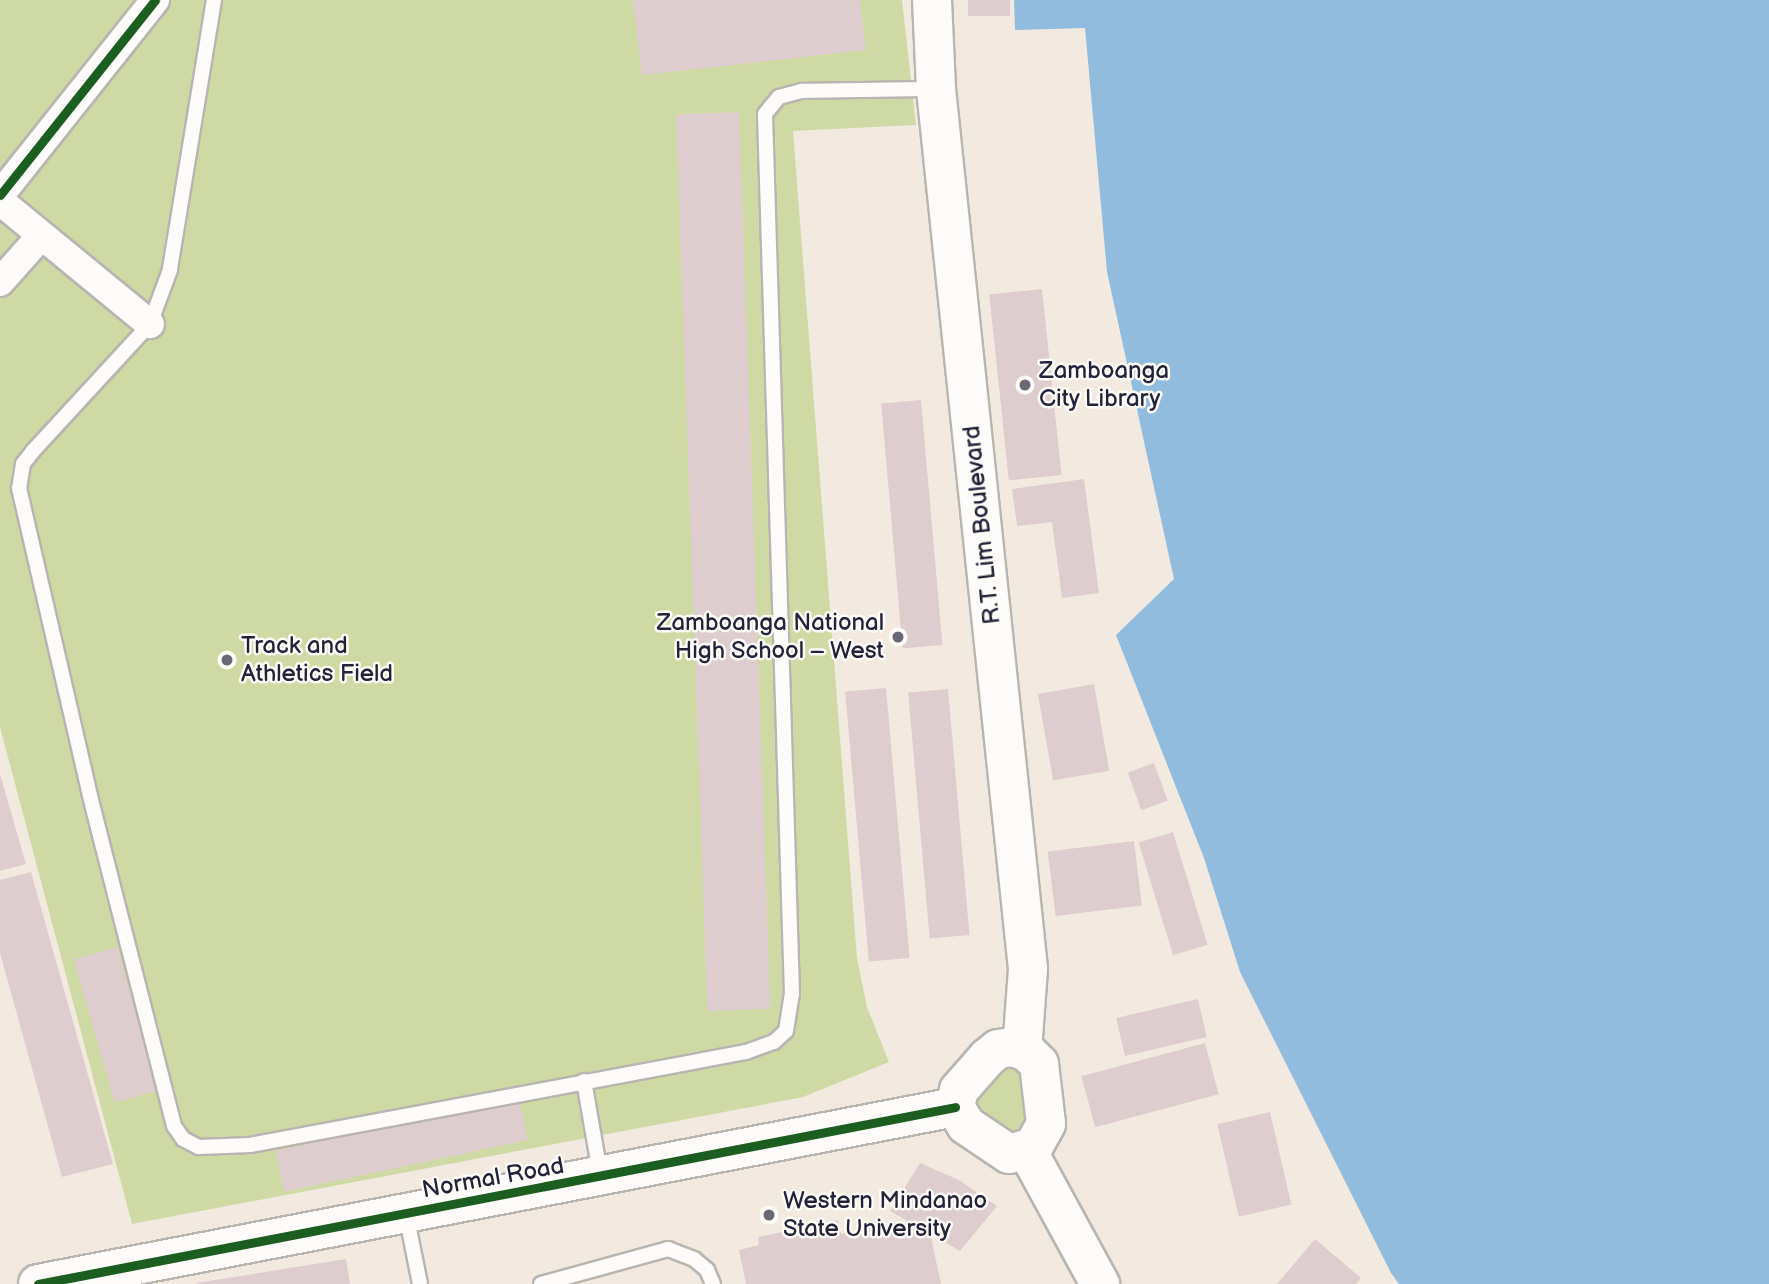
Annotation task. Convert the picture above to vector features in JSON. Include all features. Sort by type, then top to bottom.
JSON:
[{"type":"main road","name":"R.T. Lim Boulevard","points":[[932,0],[936,89],[1028,970],[1022,1050]]},
{"type":"main road","points":[[1005,1048],[1022,1050],[1039,1064],[1046,1124],[1038,1141],[1027,1150],[1000,1150],[961,1121],[955,1107],[959,1090],[992,1053],[1005,1048]]},
{"type":"main road","name":"Normal Road","points":[[38,1284],[601,1178],[955,1107]]},
{"type":"main road","points":[[1027,1150],[1100,1284]]},
{"type":"street","points":[[0,195],[155,0]]},
{"type":"street","points":[[0,201],[150,324]]},
{"type":"street","points":[[0,282],[41,236]]},
{"type":"lane","points":[[214,0],[170,270],[150,324],[33,451],[23,464],[19,488],[92,804],[174,1126],[183,1139],[199,1147],[250,1145],[746,1052],[774,1042],[786,1031],[792,994],[765,114],[779,97],[802,91],[936,89]]},
{"type":"lane","points":[[584,1081],[601,1178]]},
{"type":"lane","points":[[405,1214],[420,1284]]},
{"type":"lane","points":[[541,1284],[668,1248],[694,1259],[707,1270],[713,1284]]},
{"type":"green space","points":[[0,0],[902,0],[916,125],[793,131],[857,958],[867,1007],[889,1062],[803,1097],[132,1224],[0,727]]},
{"type":"green space","points":[[1013,1065],[1022,1071],[1028,1122],[1023,1131],[1014,1134],[977,1109],[975,1101],[1001,1070]]},
{"type":"water","points":[[1014,0],[1769,0],[1769,1284],[1399,1284],[1391,1273],[1240,972],[1204,858],[1116,635],[1174,579],[1107,272],[1085,28],[1015,30]]},
{"type":"building","points":[[633,0],[860,0],[866,50],[642,75]]},
{"type":"building","points":[[968,0],[1010,0],[1010,16],[968,16]]},
{"type":"building","points":[[739,112],[770,1008],[707,1011],[676,114]]},
{"type":"building","name":"Zamboanga City Library","points":[[1042,289],[1062,475],[1009,481],[989,295]]},
{"type":"building","points":[[921,400],[942,645],[903,649],[881,403]]},
{"type":"building","points":[[1084,479],[1099,593],[1062,598],[1052,522],[1017,526],[1012,489]]},
{"type":"building","points":[[1094,684],[1109,771],[1053,781],[1038,694]]},
{"type":"building","points":[[886,688],[910,958],[869,962],[845,692]]},
{"type":"building","points":[[948,689],[970,935],[930,939],[908,692]]},
{"type":"building","points":[[1154,763],[1168,801],[1141,810],[1128,773]]},
{"type":"building","points":[[0,774],[26,864],[0,871]]},
{"type":"building","points":[[1173,832],[1207,945],[1173,955],[1139,843]]},
{"type":"building","points":[[1134,841],[1142,906],[1056,916],[1048,852]]},
{"type":"building","points":[[31,872],[113,1164],[62,1177],[0,953],[0,880]]},
{"type":"building","points":[[117,947],[158,1090],[115,1103],[74,959]]},
{"type":"building","points":[[1198,999],[1207,1037],[1125,1056],[1116,1018]]},
{"type":"building","points":[[1205,1043],[1219,1094],[1095,1127],[1081,1076]]},
{"type":"building","points":[[519,1099],[528,1140],[284,1192],[275,1151]]},
{"type":"building","points":[[1270,1112],[1291,1205],[1239,1217],[1217,1124]]},
{"type":"building","points":[[920,1163],[959,1180],[997,1206],[960,1251],[890,1211]]},
{"type":"building","points":[[838,1220],[841,1234],[892,1223],[931,1237],[941,1284],[746,1284],[739,1250],[759,1245],[758,1237]]},
{"type":"building","points":[[1315,1239],[1361,1278],[1356,1284],[1277,1284]]},
{"type":"building","points":[[346,1259],[350,1284],[196,1283]]},
{"type":"cycle path","points":[[0,195],[155,0]]},
{"type":"cycle path","points":[[38,1284],[955,1107]]},
{"type":"place","name":"Zamboanga City Library","points":[[1025,385]]},
{"type":"place","name":"Zamboanga National High School – West","points":[[898,637]]},
{"type":"place","name":"Track and Athletics Field","points":[[227,660]]},
{"type":"place","name":"Western Mindanao State University","points":[[769,1215]]}]
